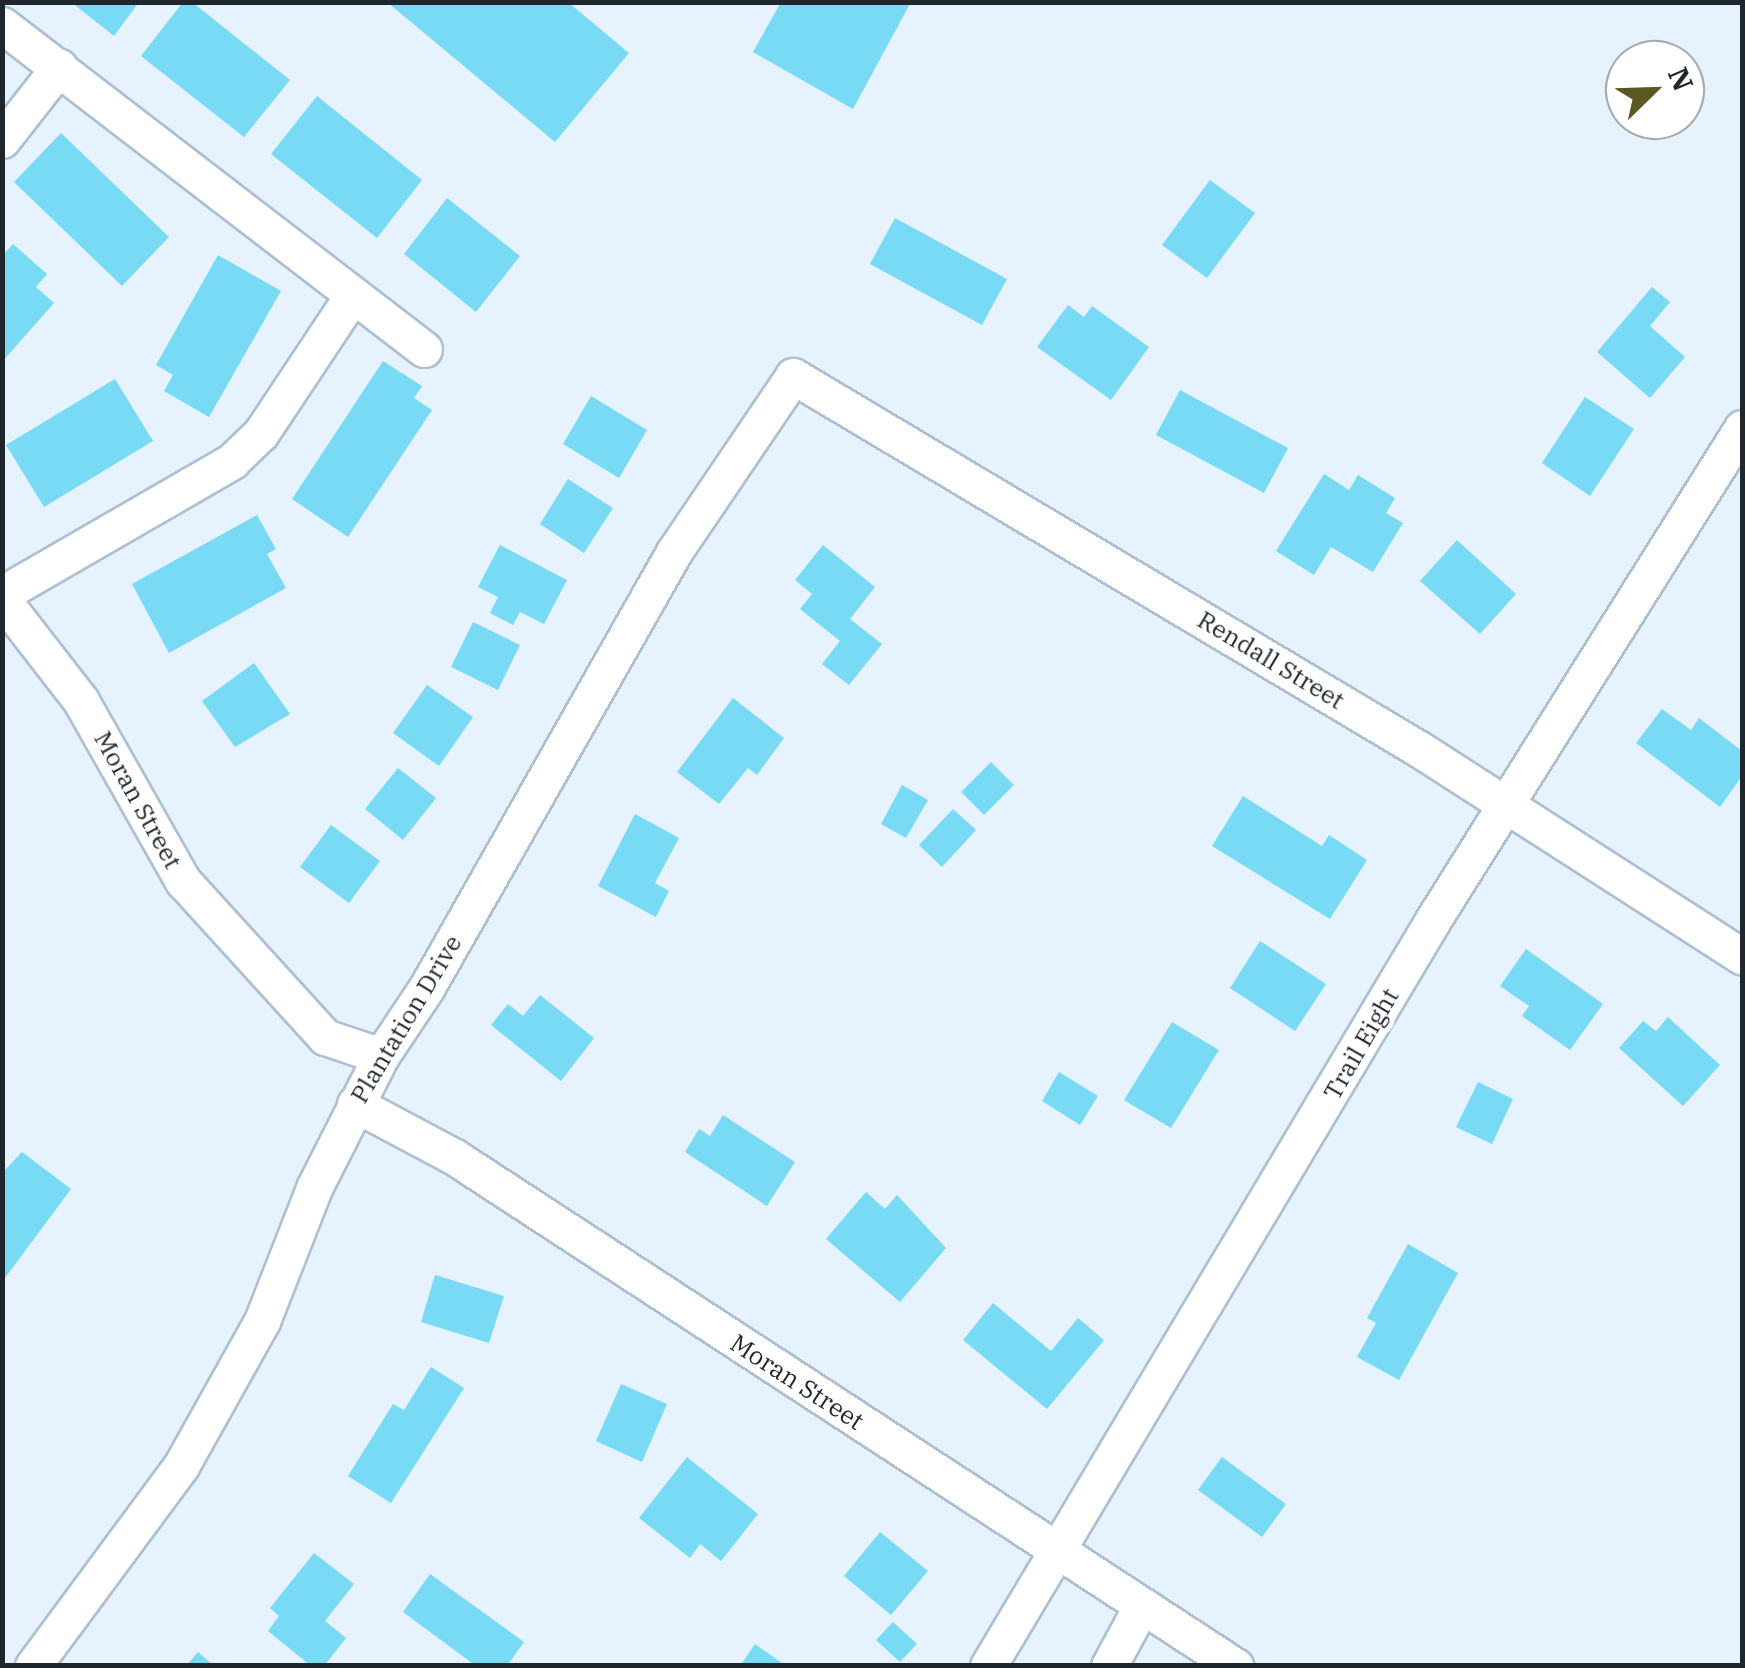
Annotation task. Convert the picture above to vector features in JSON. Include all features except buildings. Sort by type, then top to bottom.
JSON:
[{"type":"street","points":[[2,25],[424,350]]},
{"type":"street","points":[[2,140],[58,67]]},
{"type":"street","points":[[2,596],[232,462],[261,433],[352,296]]},
{"type":"street","name":"Rendall Street","points":[[792,376],[1508,805],[1742,956]]},
{"type":"street","name":"Plantation Drive","points":[[33,1666],[181,1466],[262,1321],[355,1104],[381,1056],[427,988],[674,552],[792,376]]},
{"type":"street","name":"Trail Eight","points":[[988,1666],[1052,1549],[1742,428]]},
{"type":"street","name":"Moran Street","points":[[2,596],[81,701],[183,881],[324,1037],[381,1056]]},
{"type":"street","name":"Moran Street","points":[[355,1104],[453,1156],[1235,1666]]},
{"type":"street","points":[[1109,1666],[1142,1605]]}]
